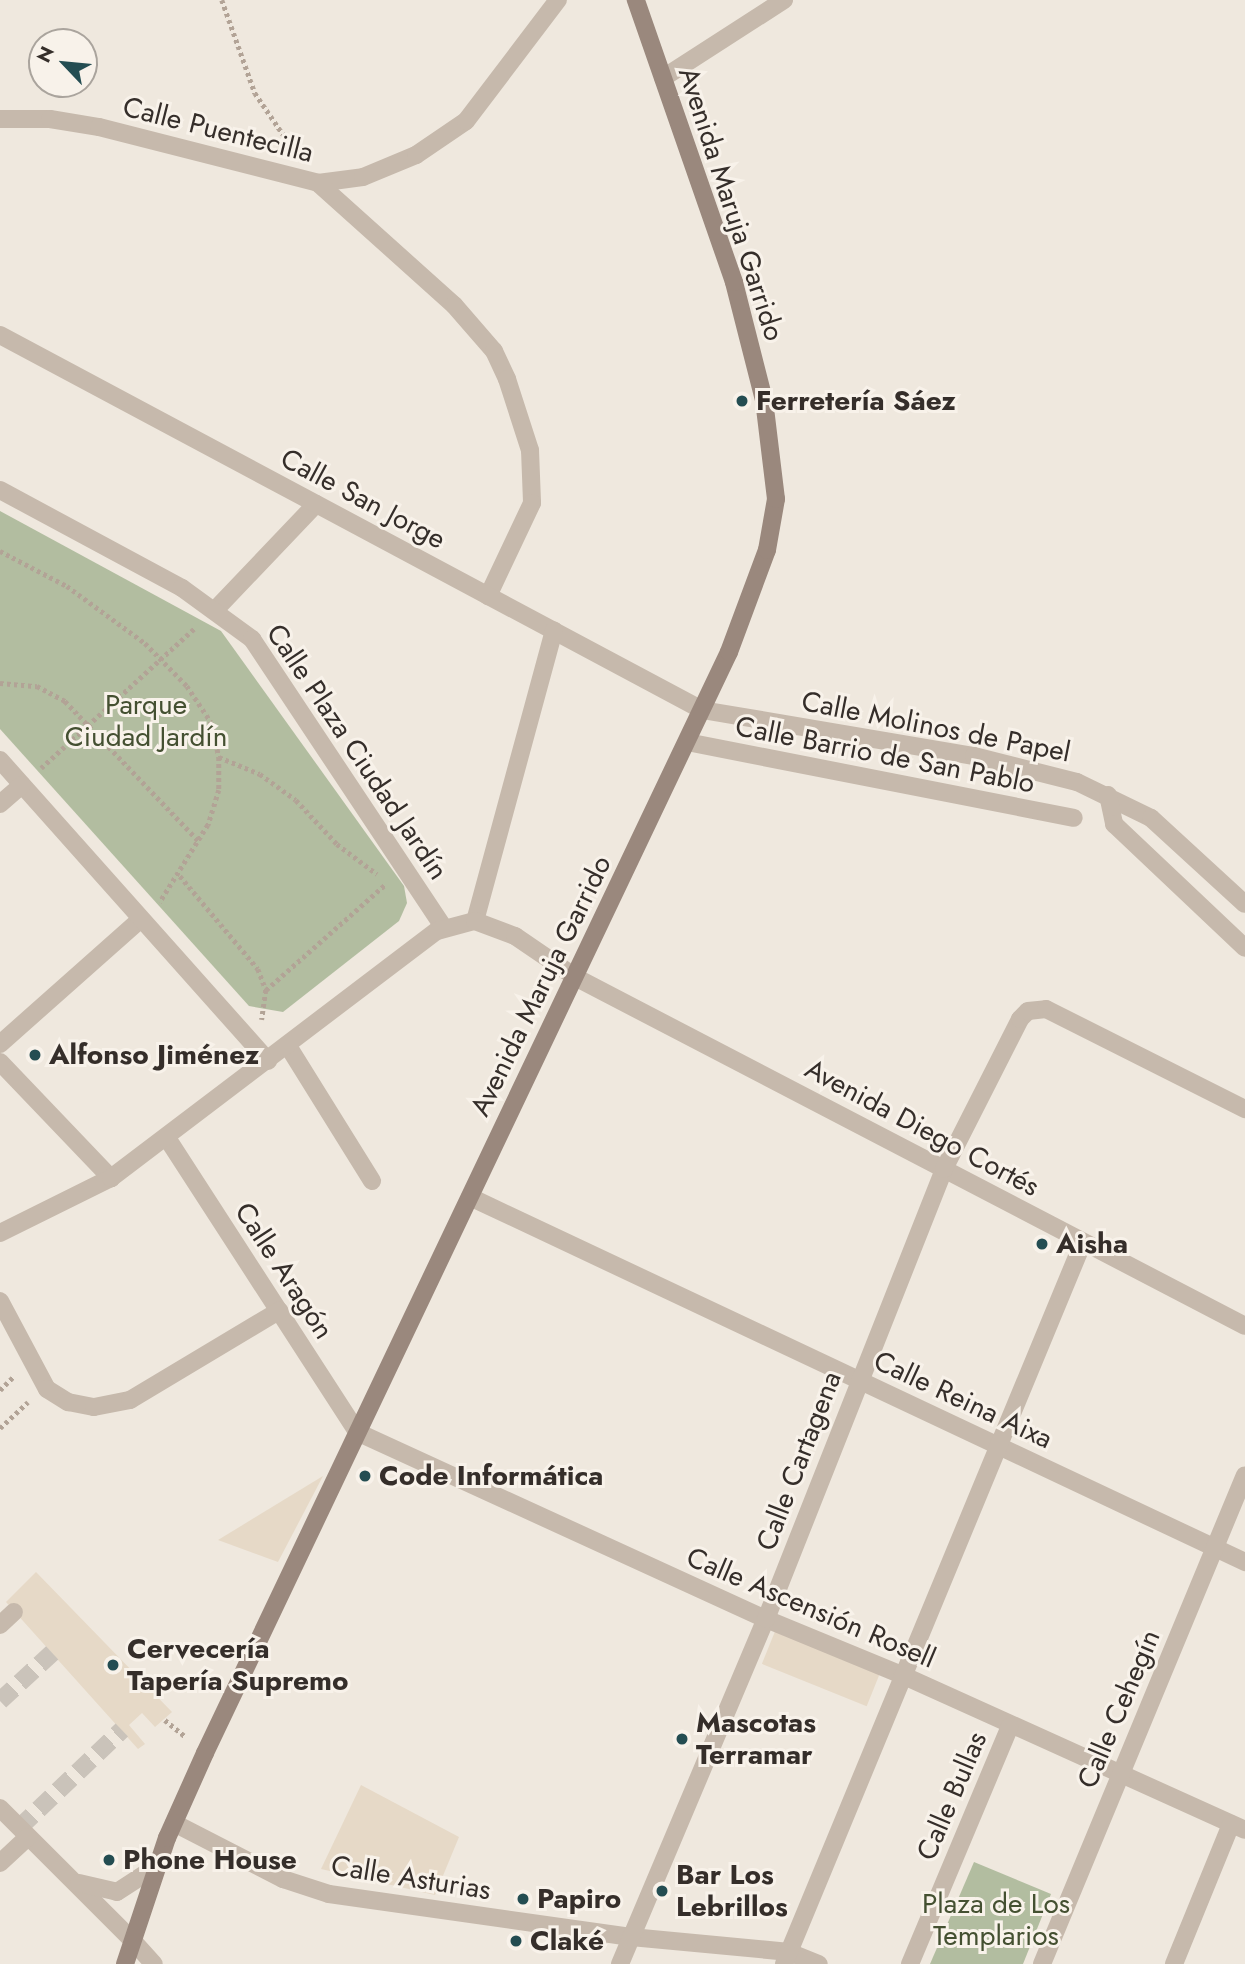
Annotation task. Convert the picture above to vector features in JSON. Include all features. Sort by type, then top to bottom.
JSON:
[{"type":"main road","name":"Avenida Maruja Garrido","points":[[125,1964],[174,1823],[702,710],[729,652],[767,550],[776,499],[773,450],[734,282],[636,0]]},
{"type":"street","name":"Calle Puentecilla","points":[[0,119],[50,119],[99,127],[318,183],[363,177],[442,141],[466,121],[558,0]]},
{"type":"street","points":[[663,78],[784,0]]},
{"type":"street","points":[[318,183],[454,305],[494,351],[507,379],[530,450],[532,503],[488,596]]},
{"type":"street","name":"Calle San Jorge","points":[[0,335],[702,710]]},
{"type":"street","name":"Calle Plaza Ciudad Jardín","points":[[0,491],[216,610],[253,639],[444,928]]},
{"type":"street","points":[[216,610],[316,504]]},
{"type":"street","points":[[0,1233],[111,1178],[444,928],[475,921],[554,631]]},
{"type":"street","name":"Calle Molinos de Papel","points":[[702,710],[987,759],[1108,795],[1151,818],[1245,904]]},
{"type":"street","name":"Calle Barrio de San Pablo","points":[[687,742],[1074,818]]},
{"type":"street","points":[[0,760],[268,1061]]},
{"type":"street","points":[[0,804],[22,785]]},
{"type":"street","points":[[1108,795],[1114,824],[1245,948]]},
{"type":"street","points":[[0,1044],[141,919]]},
{"type":"street","name":"Avenida Diego Cortés","points":[[475,921],[515,936],[575,977],[1245,1325]]},
{"type":"street","name":"Calle Cartagena","points":[[620,1964],[766,1619],[944,1169],[1020,1019],[1037,1009],[1062,1016],[1245,1109]]},
{"type":"street","points":[[288,1046],[372,1181]]},
{"type":"street","points":[[0,1062],[111,1178]]},
{"type":"street","name":"Calle Aragón","points":[[167,1138],[358,1432]]},
{"type":"street","name":"Calle Reina Aixa","points":[[470,1196],[858,1381],[998,1443],[1245,1562]]},
{"type":"street","points":[[786,1958],[1083,1242]]},
{"type":"street","points":[[0,1301],[45,1386],[68,1402],[110,1406],[130,1400],[279,1311]]},
{"type":"street","name":"Calle Ascensión Rosell","points":[[358,1432],[766,1619],[902,1675],[1238,1827]]},
{"type":"street","name":"Calle Cehegín","points":[[1042,1964],[1245,1475]]},
{"type":"street","points":[[0,1625],[14,1612]]},
{"type":"street","name":"Calle Bullas","points":[[910,1964],[1010,1726]]},
{"type":"street","points":[[0,1808],[154,1964]]},
{"type":"street","name":"Calle Asturias","points":[[174,1823],[283,1879],[329,1894],[818,1964]]},
{"type":"street","points":[[1174,1964],[1238,1827]]},
{"type":"street","points":[[0,1863],[28,1836]]},
{"type":"street","points":[[70,1879],[117,1892],[157,1866]]},
{"type":"path","points":[[222,0],[255,93],[318,183]]},
{"type":"path","points":[[0,551],[67,586],[162,660],[187,686],[211,722],[219,757],[219,790],[199,841],[180,876],[141,919]]},
{"type":"path","points":[[22,785],[216,610]]},
{"type":"path","points":[[0,683],[37,686],[65,701],[199,841]]},
{"type":"path","points":[[219,757],[260,774],[296,800],[337,844],[368,871],[420,892]]},
{"type":"path","points":[[180,876],[258,969],[266,990],[266,1009],[254,1046]]},
{"type":"path","points":[[266,990],[390,880]]},
{"type":"path","points":[[0,1428],[45,1386]]},
{"type":"green space","name":"Parque Ciudad Jardín","points":[[0,511],[221,631],[404,886],[407,903],[399,921],[283,1012],[249,1006],[0,729]]},
{"type":"green space","name":"Plaza de Los Templarios","points":[[974,1862],[1051,1894],[1023,1964],[930,1964]]},
{"type":"shaded area","points":[[323,1476],[278,1562],[218,1540]]},
{"type":"shaded area","points":[[36,1572],[172,1712],[155,1727],[142,1713],[129,1725],[145,1744],[138,1749],[6,1602]]},
{"type":"shaded area","points":[[778,1624],[883,1666],[867,1706],[762,1664]]},
{"type":"shaded area","points":[[361,1785],[459,1837],[435,1895],[321,1869]]},
{"type":"tunnel","points":[[0,1701],[52,1653]]},
{"type":"tunnel","points":[[19,1828],[122,1730]]},
{"type":"place","name":"Ferretería Sáez","points":[[742,401]]},
{"type":"place","name":"Alfonso Jiménez","points":[[35,1055]]},
{"type":"place","name":"Aisha","points":[[1042,1244]]},
{"type":"place","name":"Code Informática","points":[[365,1476]]},
{"type":"place","name":"Cervecería Tapería Supremo","points":[[113,1665]]},
{"type":"place","name":"Mascotas Terramar","points":[[682,1739]]},
{"type":"place","name":"Phone House","points":[[109,1860]]},
{"type":"place","name":"Bar Los Lebrillos","points":[[662,1891]]},
{"type":"place","name":"Papiro","points":[[523,1899]]},
{"type":"place","name":"Claké","points":[[516,1941]]}]
